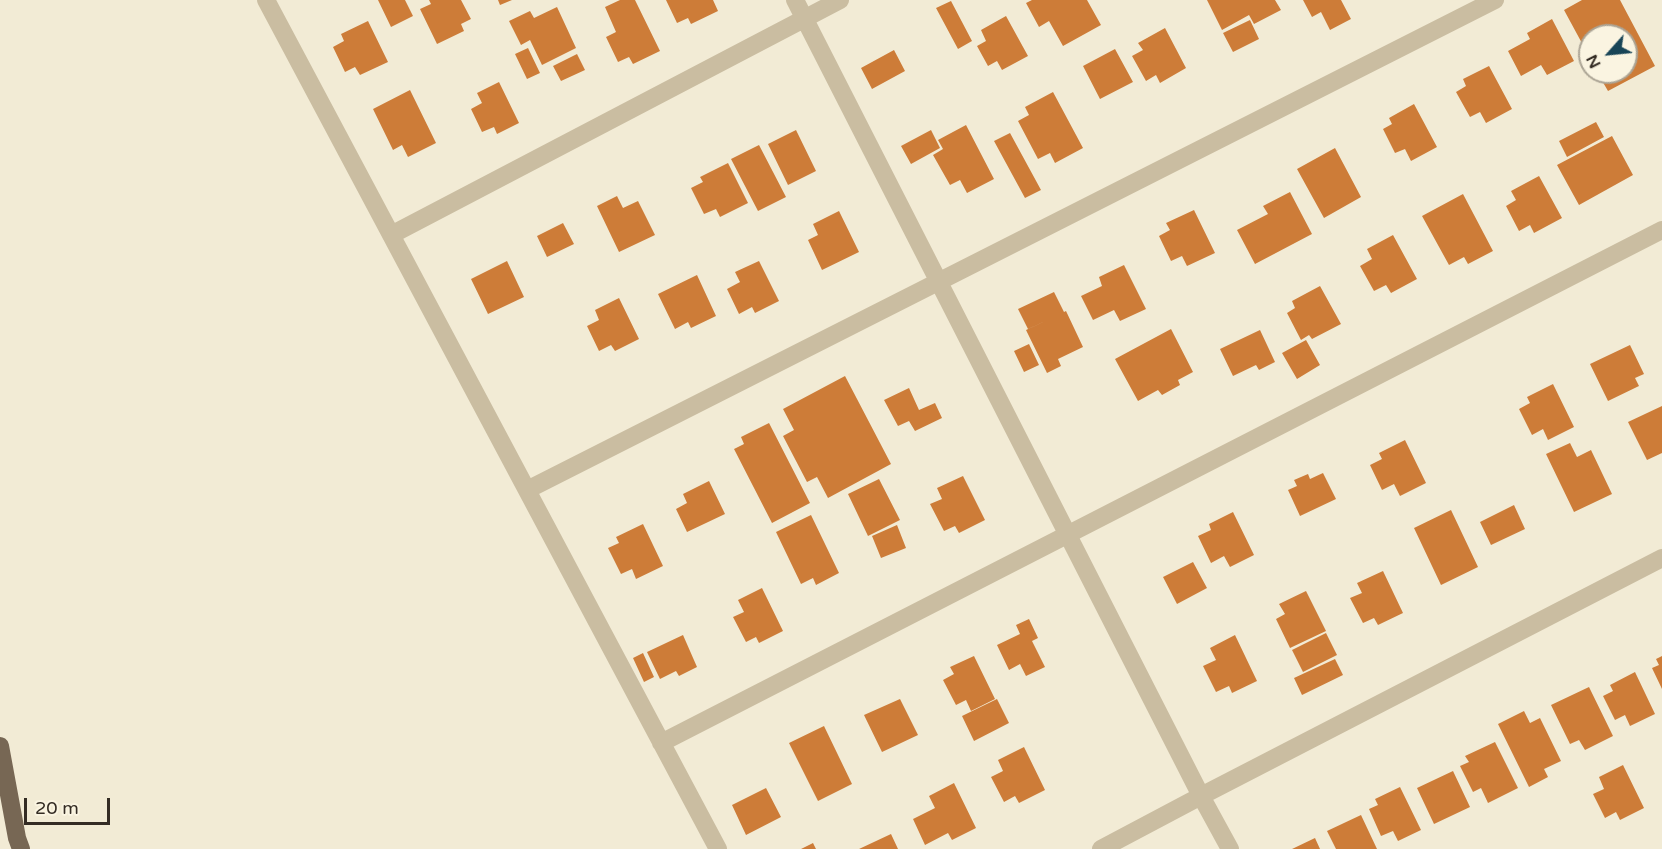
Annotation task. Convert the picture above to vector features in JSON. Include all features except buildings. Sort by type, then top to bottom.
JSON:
[{"type":"main road","points":[[0,746],[21,849]]},
{"type":"street","points":[[266,0],[718,849]]},
{"type":"street","points":[[795,0],[1230,849]]},
{"type":"street","points":[[391,235],[840,0]]},
{"type":"street","points":[[527,490],[1495,0]]},
{"type":"street","points":[[662,743],[1662,230]]},
{"type":"street","points":[[1101,849],[1201,795],[1662,558]]}]
